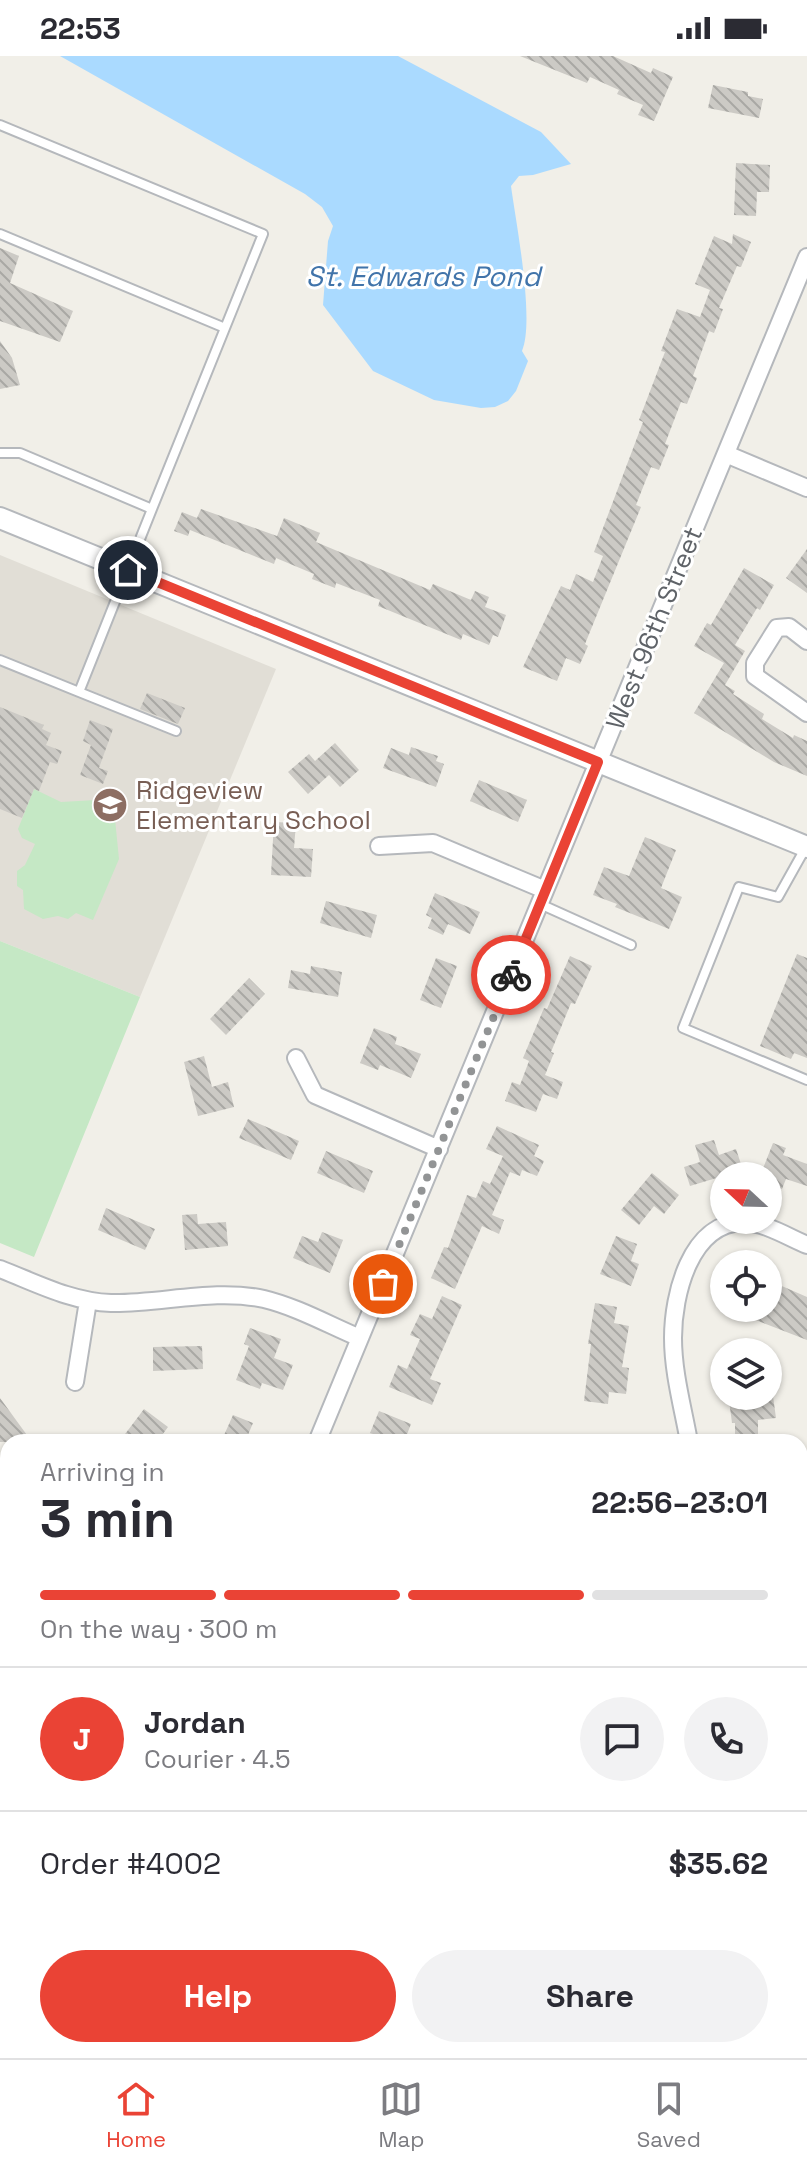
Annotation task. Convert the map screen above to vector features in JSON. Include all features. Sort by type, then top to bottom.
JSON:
[{"type":"street","name":"West 96th Street","points":[[320,1434],[807,257]]},
{"type":"street","points":[[726,454],[807,488]]},
{"type":"street","points":[[0,518],[806,847]]},
{"type":"street","points":[[807,641],[789,627],[777,628],[755,663],[755,676],[807,713]]},
{"type":"street","points":[[379,846],[433,843],[543,897]]},
{"type":"street","points":[[296,1058],[315,1095],[439,1149]]},
{"type":"street","points":[[688,1434],[675,1366],[673,1336],[676,1307],[694,1254],[716,1228],[730,1223],[747,1222],[762,1226],[807,1245]]},
{"type":"street","points":[[0,1269],[88,1301],[132,1303],[231,1296],[263,1299],[360,1338]]},
{"type":"street","points":[[75,1382],[88,1301]]},
{"type":"lane","points":[[0,125],[263,234],[79,692]]},
{"type":"lane","points":[[0,234],[225,328]]},
{"type":"lane","points":[[0,453],[20,453],[152,509]]},
{"type":"lane","points":[[0,660],[176,731]]},
{"type":"lane","points":[[806,847],[778,897],[739,887],[683,1028],[807,1080]]},
{"type":"lane","points":[[543,897],[631,945]]},
{"type":"shaded area","name":"Ridgeview Elementary School","points":[[0,555],[276,669],[140,997],[0,941]]},
{"type":"green space","points":[[34,789],[61,802],[113,799],[119,859],[93,920],[76,913],[68,919],[58,916],[43,919],[24,909],[23,890],[17,886],[17,871],[25,865],[35,844],[22,838],[18,829]]},
{"type":"green space","points":[[0,941],[140,997],[34,1257],[0,1243]]},
{"type":"water","name":"St. Edwards Pond","points":[[60,56],[398,56],[541,132],[571,164],[519,176],[511,186],[526,295],[522,351],[528,361],[516,391],[508,401],[495,407],[481,408],[434,400],[373,371],[323,305],[328,241],[333,226],[322,207],[305,194]]},
{"type":"building","points":[[520,56],[613,56],[651,73],[653,68],[673,77],[654,121],[638,115],[643,105],[617,94],[619,90],[590,77],[587,83]]},
{"type":"building","points":[[713,85],[748,92],[748,96],[763,99],[759,118],[708,108]]},
{"type":"building","points":[[736,163],[770,165],[769,192],[757,192],[756,216],[734,215]]},
{"type":"building","points":[[733,234],[751,242],[719,308],[723,309],[714,333],[709,331],[693,376],[697,378],[687,404],[681,402],[659,470],[651,467],[636,505],[641,507],[585,644],[588,646],[580,664],[566,658],[557,681],[523,667],[561,586],[570,590],[576,574],[593,582],[603,556],[594,552],[643,422],[639,420],[665,352],[661,351],[677,309],[700,317],[710,290],[695,284],[714,236],[732,244]]},
{"type":"building","points":[[0,248],[19,256],[10,283],[73,311],[60,342],[0,321]]},
{"type":"building","points":[[0,341],[12,358],[20,385],[0,389]]},
{"type":"building","points":[[201,509],[277,536],[284,518],[320,533],[316,542],[430,590],[433,584],[471,600],[475,591],[489,597],[485,607],[506,615],[498,637],[493,635],[489,645],[463,634],[461,640],[378,606],[380,600],[336,583],[335,588],[312,579],[314,574],[276,558],[274,564],[190,530],[188,536],[174,531],[182,512],[197,518]]},
{"type":"building","points":[[807,549],[807,593],[786,578]]},
{"type":"building","points":[[744,568],[774,585],[735,645],[745,651],[725,685],[735,691],[733,694],[764,714],[762,719],[793,738],[794,735],[807,741],[807,776],[774,762],[694,713],[724,663],[694,646],[707,623],[711,625]]},
{"type":"building","points":[[147,693],[185,708],[178,724],[140,709]]},
{"type":"building","points":[[0,707],[44,725],[42,729],[51,733],[46,745],[62,751],[57,764],[50,762],[39,791],[34,789],[22,818],[0,809]]},
{"type":"building","points":[[90,720],[113,729],[99,768],[108,771],[103,784],[80,775],[91,745],[83,741]]},
{"type":"building","points":[[335,743],[359,770],[340,787],[329,775],[308,794],[288,772],[309,754],[315,761]]},
{"type":"building","points":[[411,747],[438,756],[436,761],[444,764],[436,787],[383,768],[391,748],[409,755]]},
{"type":"building","points":[[479,780],[527,800],[518,822],[470,801]]},
{"type":"building","points":[[274,822],[296,823],[294,848],[313,849],[311,877],[271,875]]},
{"type":"building","points":[[645,837],[676,850],[661,888],[682,897],[669,929],[593,895],[604,867],[629,876]]},
{"type":"building","points":[[435,893],[480,912],[470,934],[448,924],[443,935],[428,928],[432,918],[426,915]]},
{"type":"building","points":[[326,901],[377,915],[371,938],[320,923]]},
{"type":"building","points":[[797,954],[807,958],[807,1058],[794,1053],[791,1059],[760,1046]]},
{"type":"building","points":[[570,956],[592,966],[575,1004],[571,1003],[551,1052],[554,1053],[545,1075],[563,1082],[557,1099],[543,1094],[536,1112],[505,1101],[512,1082],[520,1085],[529,1061],[523,1058]]},
{"type":"building","points":[[436,958],[457,966],[441,1008],[420,1000]]},
{"type":"building","points":[[311,966],[342,972],[338,997],[288,988],[291,970],[310,974]]},
{"type":"building","points":[[249,978],[265,994],[226,1035],[210,1019]]},
{"type":"building","points":[[374,1028],[397,1037],[395,1044],[421,1054],[411,1078],[380,1065],[378,1070],[360,1063]]},
{"type":"building","points":[[204,1056],[212,1087],[228,1082],[234,1107],[198,1116],[184,1062]]},
{"type":"building","points":[[248,1119],[299,1141],[291,1160],[239,1138]]},
{"type":"building","points":[[497,1126],[539,1145],[534,1156],[544,1161],[537,1176],[522,1170],[520,1176],[510,1172],[492,1215],[504,1220],[499,1234],[482,1226],[455,1289],[431,1278],[444,1247],[448,1248],[467,1195],[476,1198],[483,1181],[490,1184],[503,1156],[486,1149]]},
{"type":"building","points":[[714,1140],[719,1155],[736,1149],[740,1162],[710,1162],[710,1180],[690,1186],[684,1167],[700,1162],[695,1145]]},
{"type":"building","points":[[773,1143],[786,1148],[783,1155],[807,1164],[807,1186],[786,1179],[782,1189],[782,1162],[766,1162]]},
{"type":"building","points":[[326,1151],[373,1171],[364,1193],[317,1173]]},
{"type":"building","points":[[652,1173],[679,1195],[664,1214],[654,1206],[639,1225],[621,1210]]},
{"type":"building","points":[[106,1208],[155,1229],[145,1250],[98,1230]]},
{"type":"building","points":[[197,1214],[198,1224],[226,1222],[228,1246],[185,1250],[182,1215]]},
{"type":"building","points":[[322,1232],[343,1240],[330,1273],[293,1258],[302,1236],[318,1242]]},
{"type":"building","points":[[616,1236],[637,1244],[631,1261],[639,1264],[631,1286],[600,1274]]},
{"type":"building","points":[[782,1286],[807,1297],[807,1340],[761,1322],[782,1322]]},
{"type":"building","points":[[442,1296],[462,1305],[430,1379],[441,1383],[432,1405],[389,1387],[398,1365],[407,1369],[420,1339],[410,1335],[420,1314],[432,1319]]},
{"type":"building","points":[[595,1303],[617,1307],[614,1323],[629,1326],[622,1367],[629,1368],[626,1394],[609,1392],[608,1404],[584,1401]]},
{"type":"building","points":[[250,1328],[281,1339],[274,1358],[293,1365],[283,1390],[262,1383],[260,1389],[236,1380],[249,1346],[244,1344]]},
{"type":"building","points":[[202,1346],[203,1369],[153,1371],[153,1347]]},
{"type":"building","points":[[0,1398],[26,1434],[0,1434]]},
{"type":"building","points":[[144,1409],[168,1427],[163,1434],[125,1434]]},
{"type":"building","points":[[730,1410],[775,1410],[776,1418],[758,1420],[758,1434],[735,1434],[735,1423],[732,1423]]},
{"type":"building","points":[[379,1411],[411,1424],[407,1434],[370,1433]]},
{"type":"building","points":[[233,1415],[253,1423],[248,1434],[225,1434]]},
{"type":"way so far","points":[[383,1284],[511,975]]},
{"type":"place","name":"Ridgeview Elementary School","points":[[110,805]]},
{"type":"route","points":[[128,570],[598,762],[511,975]]}]
